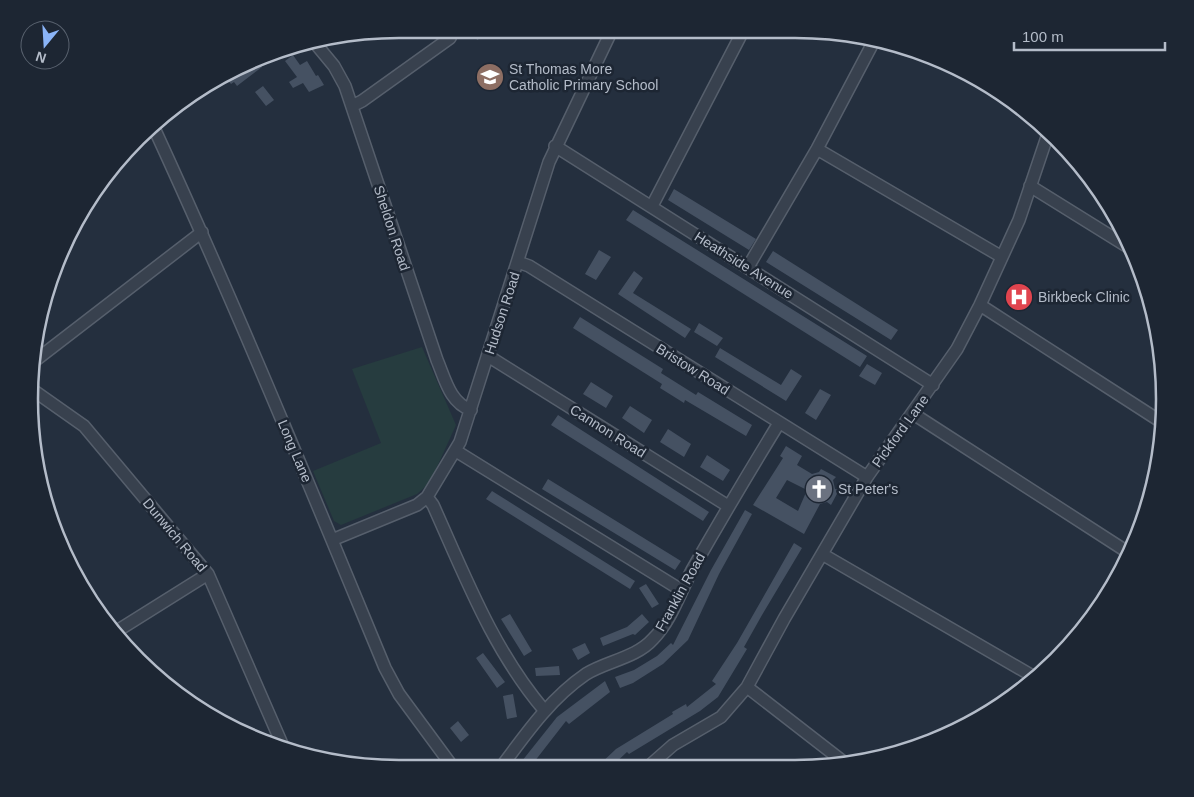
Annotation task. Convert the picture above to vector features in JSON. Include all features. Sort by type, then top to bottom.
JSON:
[{"type":"street","points":[[352,106],[362,101],[450,38]]},
{"type":"street","name":"Hudson Road","points":[[332,540],[416,505],[427,497],[456,451],[471,410],[555,146],[608,38]]},
{"type":"street","points":[[652,206],[739,38]]},
{"type":"street","points":[[748,268],[817,149],[872,45]]},
{"type":"street","name":"Sheldon Road","points":[[319,46],[334,66],[345,86],[437,360],[453,398],[461,407],[471,410]]},
{"type":"street","name":"Long Lane","points":[[155,131],[202,232],[385,668],[399,694],[448,760]]},
{"type":"street","name":"Pickford Lane","points":[[656,760],[673,746],[721,717],[747,687],[867,477],[957,349],[980,305],[1019,220],[1046,139]]},
{"type":"street","name":"Heathside Avenue","points":[[555,146],[933,384]]},
{"type":"street","points":[[817,149],[1002,257]]},
{"type":"street","points":[[1030,186],[1121,242]]},
{"type":"street","points":[[40,357],[202,232]]},
{"type":"street","name":"Bristow Road","points":[[518,262],[529,266],[867,477]]},
{"type":"street","points":[[980,305],[1156,419]]},
{"type":"street","name":"Cannon Road","points":[[488,356],[728,506]]},
{"type":"street","name":"Dunwich Road","points":[[38,394],[84,426],[208,574],[280,739]]},
{"type":"street","points":[[912,413],[1123,549]]},
{"type":"street","name":"Franklin Road","points":[[506,760],[544,710],[569,686],[588,673],[635,652],[652,641],[663,628],[681,590],[728,506],[779,423]]},
{"type":"street","points":[[456,451],[681,590]]},
{"type":"street","points":[[427,497],[433,505],[485,621],[512,666],[544,710]]},
{"type":"street","points":[[822,554],[1029,674]]},
{"type":"street","points":[[121,629],[208,574]]},
{"type":"street","points":[[747,687],[835,757]]},
{"type":"green space","points":[[422,347],[456,425],[432,478],[417,494],[341,525],[334,521],[313,471],[381,443],[352,369]]},
{"type":"building","points":[[293,55],[300,65],[307,61],[324,85],[309,92],[303,83],[293,88],[289,82],[297,77],[285,61]]},
{"type":"building","points":[[260,65],[262,67],[237,86],[234,82],[231,84],[228,81]]},
{"type":"building","points":[[263,86],[274,100],[266,106],[255,92]]},
{"type":"building","points":[[674,189],[756,239],[749,250],[668,200]]},
{"type":"building","points":[[633,210],[867,356],[860,367],[626,220]]},
{"type":"building","points":[[599,250],[611,257],[596,280],[585,274]]},
{"type":"building","points":[[773,251],[898,330],[891,340],[766,262]]},
{"type":"building","points":[[634,271],[643,278],[633,293],[691,329],[685,338],[618,294]]},
{"type":"building","points":[[580,317],[663,369],[661,373],[696,395],[698,392],[752,425],[746,436],[685,400],[684,403],[660,388],[662,384],[573,328]]},
{"type":"building","points":[[699,323],[723,338],[717,346],[694,332]]},
{"type":"building","points":[[720,348],[781,385],[791,369],[802,376],[786,401],[715,357]]},
{"type":"building","points":[[867,364],[882,373],[875,385],[859,376]]},
{"type":"building","points":[[591,382],[613,396],[606,408],[583,394]]},
{"type":"building","points":[[820,389],[831,395],[816,420],[805,413]]},
{"type":"building","points":[[630,406],[652,420],[644,433],[622,418]]},
{"type":"building","points":[[558,415],[709,512],[703,521],[551,425]]},
{"type":"building","points":[[668,429],[691,444],[684,457],[660,442]]},
{"type":"building","points":[[786,446],[802,456],[797,465],[812,474],[819,472],[821,469],[836,477],[833,480],[835,489],[839,490],[831,505],[827,502],[820,504],[804,534],[753,505],[783,458],[780,456]],"holes":[[[787,480],[807,490],[798,511],[776,498]]]},
{"type":"building","points":[[707,455],[730,470],[723,481],[700,467]]},
{"type":"building","points":[[548,479],[681,561],[675,570],[542,489]]},
{"type":"building","points":[[492,491],[635,581],[630,589],[486,499]]},
{"type":"building","points":[[745,510],[752,514],[719,574],[688,640],[663,664],[633,683],[620,688],[615,677],[634,670],[657,656],[671,643],[673,645],[711,570]]},
{"type":"building","points":[[794,543],[802,548],[762,615],[744,647],[747,649],[718,697],[700,711],[629,754],[627,752],[618,760],[604,760],[616,749],[673,714],[672,712],[686,704],[687,707],[716,684],[712,681],[737,643]]},
{"type":"building","points":[[646,584],[659,604],[652,608],[639,588]]},
{"type":"building","points":[[510,614],[532,651],[524,656],[501,619]]},
{"type":"building","points":[[642,614],[649,622],[635,635],[633,634],[603,646],[600,638],[627,627]]},
{"type":"building","points":[[585,643],[590,653],[578,660],[572,649]]},
{"type":"building","points":[[483,653],[505,682],[497,688],[476,658]]},
{"type":"building","points":[[559,666],[560,675],[536,676],[535,668]]},
{"type":"building","points":[[605,681],[610,692],[569,724],[566,721],[536,760],[523,760],[557,717]]},
{"type":"building","points":[[513,694],[517,717],[507,719],[503,696]]},
{"type":"building","points":[[458,721],[469,735],[461,742],[450,728]]},
{"type":"place","name":"St Thomas More Catholic Primary School","points":[[490,77]]},
{"type":"place","name":"Birkbeck Clinic","points":[[1019,297]]},
{"type":"place","name":"St Peter's","points":[[819,489]]}]
